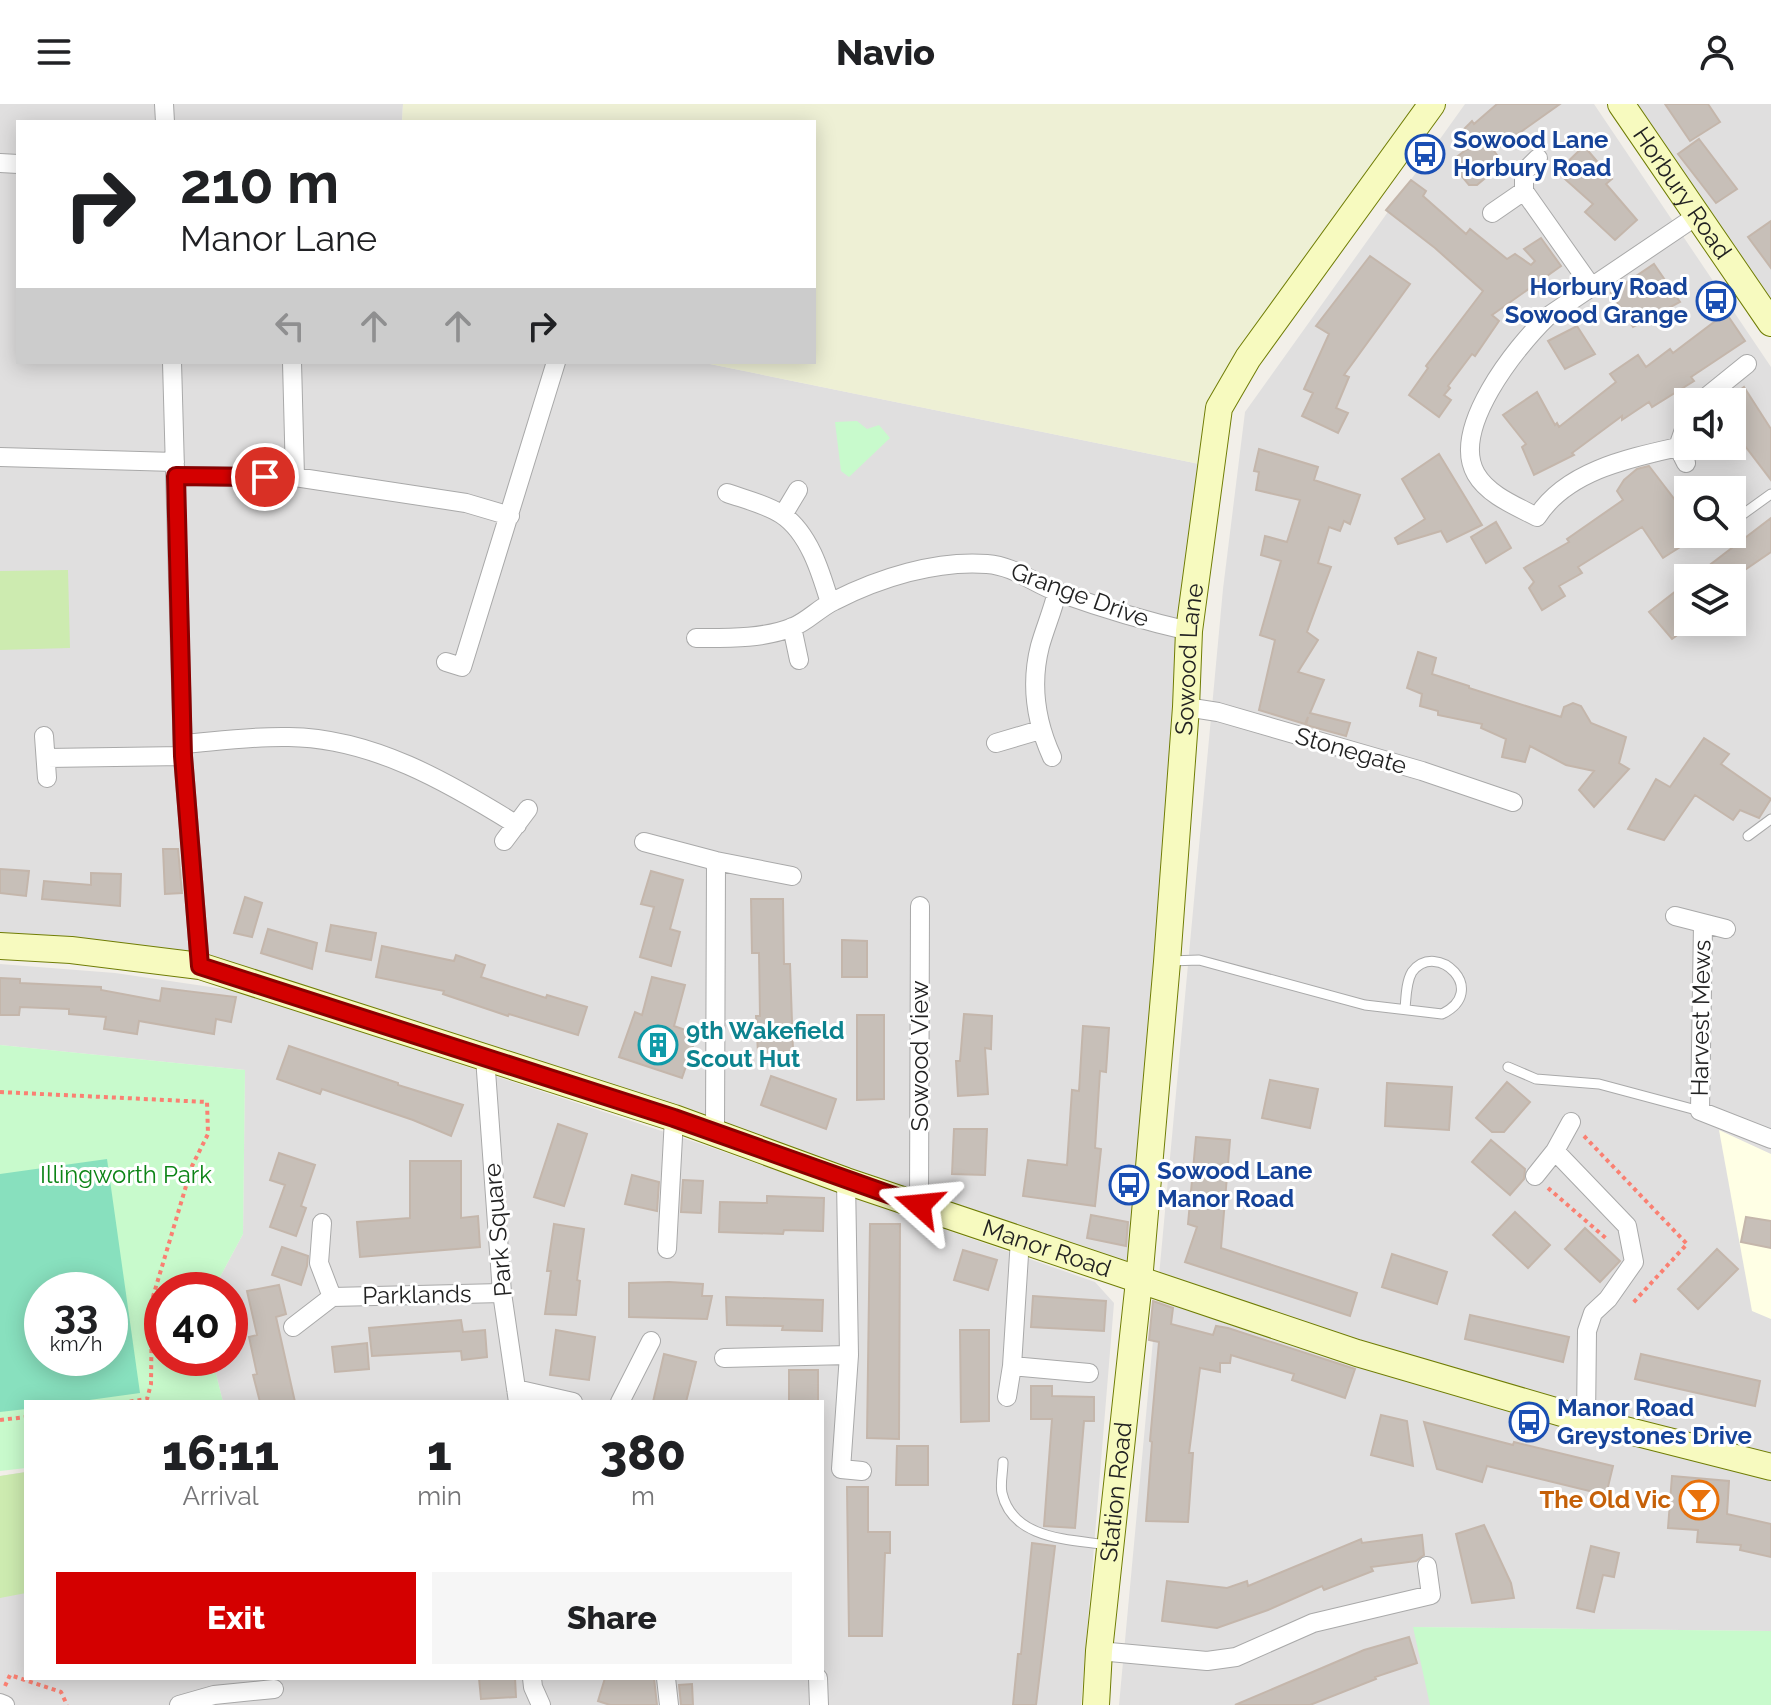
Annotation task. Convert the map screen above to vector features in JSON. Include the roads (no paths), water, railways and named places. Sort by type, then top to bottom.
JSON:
[{"type":"street","name":"Sowood Lane","points":[[1139,1281],[1167,962],[1189,631],[1219,408],[1248,358],[1432,104]]},
{"type":"street","name":"Horbury Road","points":[[1621,104],[1771,323]]},
{"type":"street","points":[[1538,158],[1524,172],[1524,191],[1591,286]]},
{"type":"street","points":[[1492,213],[1524,191]]},
{"type":"street","points":[[1674,455],[1649,453],[1586,474],[1544,505],[1537,517],[1511,504],[1476,475],[1469,442],[1474,424],[1503,371],[1527,337],[1547,317],[1698,215]]},
{"type":"street","points":[[172,364],[184,750],[200,966]]},
{"type":"street","points":[[292,364],[295,477]]},
{"type":"street","points":[[446,662],[462,667],[555,364]]},
{"type":"street","points":[[1717,388],[1747,364]]},
{"type":"street","points":[[0,457],[295,477],[466,503],[510,516]]},
{"type":"street","points":[[783,515],[798,490]]},
{"type":"street","points":[[727,493],[783,515],[815,557],[830,603]]},
{"type":"street","name":"Grange Drive","points":[[696,638],[741,637],[792,627],[830,603],[877,582],[961,565],[987,564],[1014,570],[1057,592],[1140,620],[1189,631]]},
{"type":"street","points":[[1052,757],[1040,730],[1036,710],[1036,667],[1057,592]]},
{"type":"street","points":[[792,627],[799,660]]},
{"type":"street","name":"Stonegate","points":[[1186,707],[1218,712],[1422,771],[1513,802]]},
{"type":"street","points":[[996,743],[1040,730]]},
{"type":"street","points":[[44,736],[47,778]]},
{"type":"street","points":[[47,758],[184,750],[290,737],[334,742],[386,757],[436,778],[517,825]]},
{"type":"street","points":[[504,841],[528,809]]},
{"type":"street","points":[[644,842],[792,876]]},
{"type":"street","points":[[715,1133],[716,861]]},
{"type":"street","name":"Sowood View","points":[[919,1205],[920,906]]},
{"type":"street","name":"Harvest Mews","points":[[1675,916],[1726,929]]},
{"type":"street","name":"Harvest Mews","points":[[1700,1111],[1703,925]]},
{"type":"street","name":"Manor Road","points":[[0,946],[71,950],[200,966],[674,1118],[846,1181],[1357,1353],[1586,1420],[1771,1467]]},
{"type":"street","name":"Park Square","points":[[485,1057],[502,1293],[517,1395]]},
{"type":"street","points":[[1700,1111],[1771,1139]]},
{"type":"street","points":[[667,1249],[674,1118]]},
{"type":"street","points":[[1535,1176],[1555,1151],[1571,1122]]},
{"type":"street","points":[[1555,1151],[1627,1226],[1634,1262],[1608,1299],[1593,1313],[1587,1331],[1586,1420]]},
{"type":"street","points":[[846,1181],[849,1355],[841,1469],[862,1471]]},
{"type":"street","name":"Parklands","points":[[322,1223],[319,1263],[332,1297]]},
{"type":"street","points":[[1007,1397],[1012,1366],[1020,1239]]},
{"type":"street","name":"Station Road","points":[[1096,1705],[1099,1651],[1139,1281]]},
{"type":"street","name":"Parklands","points":[[293,1327],[332,1297],[502,1293]]},
{"type":"street","points":[[621,1400],[651,1341]]},
{"type":"street","points":[[724,1358],[849,1355]]},
{"type":"street","points":[[1012,1366],[1089,1373]]},
{"type":"street","points":[[517,1395],[557,1400]]},
{"type":"street","points":[[1099,1651],[1207,1661],[1236,1657],[1313,1623],[1431,1595],[1427,1566]]},
{"type":"street","points":[[532,1680],[541,1705]]},
{"type":"street","points":[[666,1680],[669,1705]]},
{"type":"street","points":[[818,1680],[819,1705]]},
{"type":"street","points":[[179,1705],[214,1695],[274,1691]]},
{"type":"lane","points":[[1746,512],[1771,494]]},
{"type":"lane","points":[[1748,836],[1771,819]]},
{"type":"lane","points":[[1167,962],[1199,960],[1365,1005],[1442,1014],[1453,1008],[1459,996],[1461,981],[1454,969],[1441,962],[1423,964],[1413,972],[1407,988],[1405,1009]]},
{"type":"lane","points":[[1508,1067],[1536,1079],[1599,1084],[1700,1111]]},
{"type":"lane","points":[[1003,1462],[1001,1490],[1010,1513],[1018,1521],[1029,1529],[1059,1539],[1110,1545]]},
{"type":"place","name":"Sowood Lane Horbury Road","points":[[1425,154]]},
{"type":"place","name":"Horbury Road Sowood Grange","points":[[1716,301]]},
{"type":"place","name":"9th Wakefield Scout Hut","points":[[658,1045]]},
{"type":"place","name":"Sowood Lane Manor Road","points":[[1129,1185]]},
{"type":"place","name":"Manor Road Greystones Drive","points":[[1529,1422]]},
{"type":"place","name":"The Old Vic","points":[[1699,1500]]},
{"type":"park label","name":"Illingworth Park","points":[[126,1175]]}]
